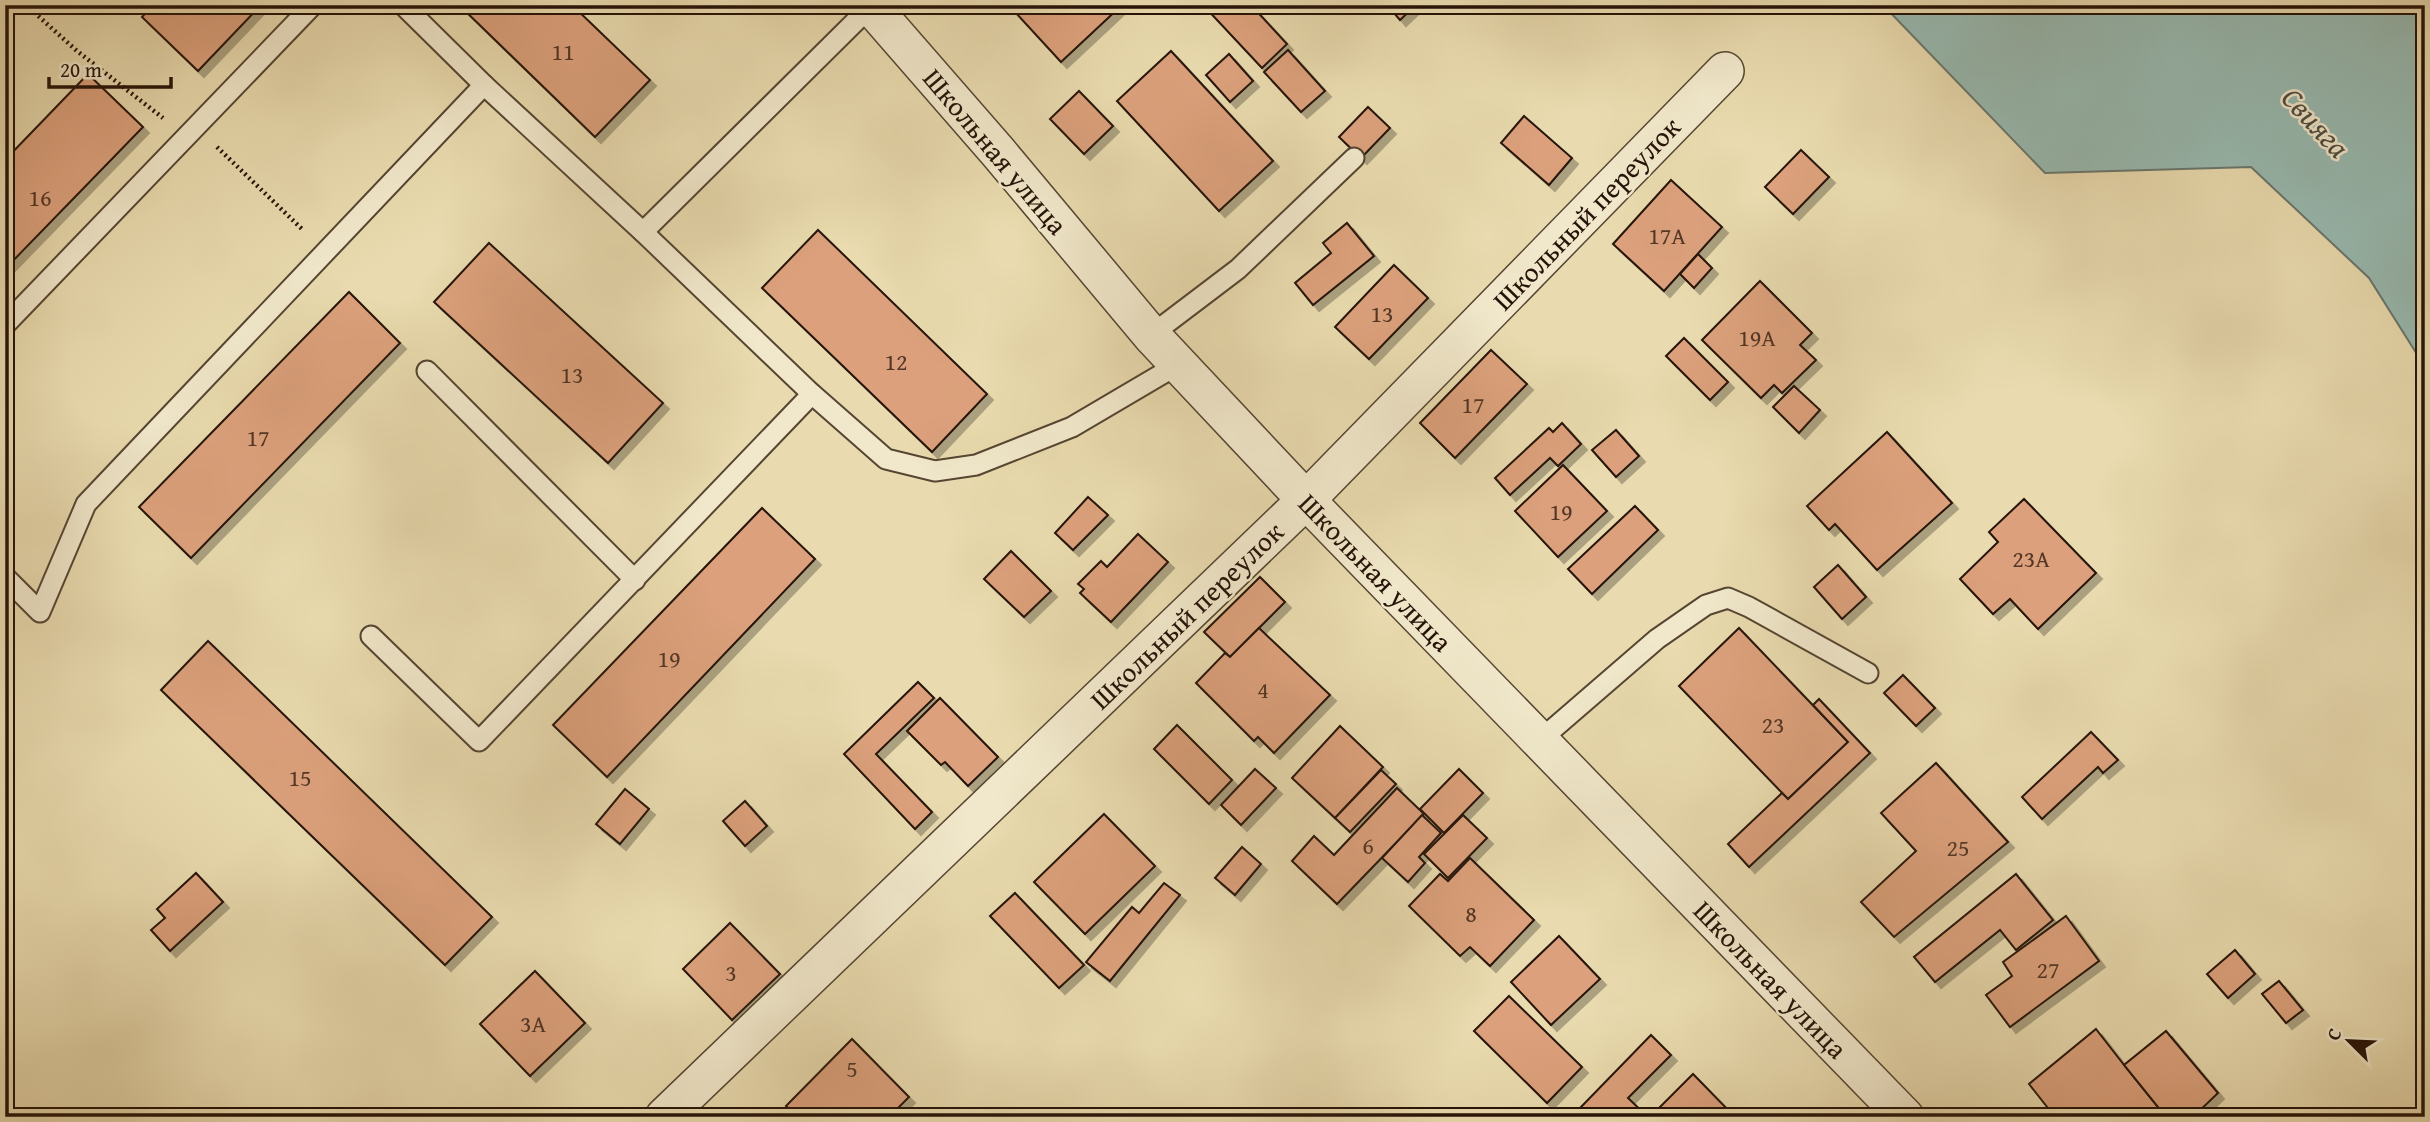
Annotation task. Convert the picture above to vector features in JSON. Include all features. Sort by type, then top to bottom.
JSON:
[{"type":"street","name":"Школьная улица","points":[[871,6],[1151,335],[1306,500],[1905,1117]]},
{"type":"street","name":"Школьный переулок","points":[[664,1117],[1306,500],[1725,71]]},
{"type":"lane","points":[[5,325],[313,5]]},
{"type":"lane","points":[[403,5],[484,85],[812,394],[886,459],[935,471],[976,465],[1072,427],[1179,364]]},
{"type":"lane","points":[[643,232],[871,6]]},
{"type":"lane","points":[[5,577],[40,612],[86,505],[484,85]]},
{"type":"lane","points":[[1151,335],[1238,269],[1354,158]]},
{"type":"lane","points":[[426,371],[635,580]]},
{"type":"lane","points":[[372,636],[479,741],[812,394]]},
{"type":"lane","points":[[1539,741],[1657,639],[1706,606],[1728,598],[1868,673]]},
{"type":"path","points":[[26,5],[77,51],[191,132],[326,252]]},
{"type":"water","name":"Свияга","points":[[1883,5],[2419,5],[2425,12],[2425,367],[2369,278],[2251,167],[2045,173]]},
{"type":"building","points":[[153,5],[261,5],[198,71],[142,17]]},
{"type":"building","points":[[459,5],[572,5],[650,80],[595,137]]},
{"type":"building","points":[[1022,5],[1122,5],[1061,62],[1015,12]]},
{"type":"building","points":[[1203,5],[1251,5],[1287,44],[1262,68]]},
{"type":"building","points":[[1387,5],[1416,5],[1400,20]]},
{"type":"building","points":[[1288,50],[1325,91],[1301,112],[1264,72]]},
{"type":"building","points":[[1171,51],[1273,161],[1219,211],[1117,101]]},
{"type":"building","points":[[1229,54],[1253,81],[1230,102],[1206,75]]},
{"type":"building","points":[[88,74],[143,127],[5,269],[5,160]]},
{"type":"building","points":[[1079,91],[1113,126],[1084,154],[1050,119]]},
{"type":"building","points":[[1368,107],[1390,128],[1361,158],[1339,137]]},
{"type":"building","points":[[1524,116],[1572,158],[1549,185],[1501,143]]},
{"type":"building","points":[[1801,150],[1829,177],[1793,214],[1765,187]]},
{"type":"building","points":[[1671,180],[1722,227],[1664,291],[1613,244]]},
{"type":"building","points":[[1347,223],[1374,256],[1313,305],[1295,283],[1331,253],[1323,243]]},
{"type":"building","points":[[818,230],[987,394],[932,452],[762,288]]},
{"type":"building","points":[[489,243],[663,403],[608,463],[434,302]]},
{"type":"building","points":[[1698,254],[1712,268],[1694,288],[1680,274]]},
{"type":"building","points":[[1394,265],[1428,298],[1369,359],[1335,327]]},
{"type":"building","points":[[1760,281],[1812,333],[1800,345],[1816,360],[1782,393],[1774,385],[1761,398],[1702,340]]},
{"type":"building","points":[[349,292],[400,343],[191,558],[139,507]]},
{"type":"building","points":[[1684,338],[1728,382],[1710,400],[1666,356]]},
{"type":"building","points":[[1491,350],[1527,384],[1455,458],[1420,423]]},
{"type":"building","points":[[1794,386],[1820,410],[1799,433],[1773,407]]},
{"type":"building","points":[[1562,423],[1581,444],[1558,466],[1550,458],[1510,495],[1495,478],[1549,428],[1553,432]]},
{"type":"building","points":[[1616,430],[1639,456],[1616,477],[1592,450]]},
{"type":"building","points":[[1887,432],[1952,503],[1877,570],[1835,524],[1829,530],[1807,506]]},
{"type":"building","points":[[1563,465],[1607,511],[1558,557],[1515,511]]},
{"type":"building","points":[[1088,497],[1108,515],[1073,550],[1055,533]]},
{"type":"building","points":[[2024,499],[2096,573],[2038,629],[2010,599],[1993,614],[1960,579],[1998,542],[1989,532]]},
{"type":"building","points":[[1635,506],[1658,530],[1592,594],[1568,569]]},
{"type":"building","points":[[762,508],[815,559],[607,777],[553,725]]},
{"type":"building","points":[[1138,534],[1168,562],[1111,622],[1080,593],[1084,589],[1078,584],[1101,561],[1107,567]]},
{"type":"building","points":[[1011,551],[1051,591],[1024,617],[984,579]]},
{"type":"building","points":[[1838,565],[1866,597],[1842,619],[1814,587]]},
{"type":"building","points":[[1260,577],[1285,602],[1230,657],[1204,632]]},
{"type":"building","points":[[1259,628],[1330,695],[1274,753],[1258,737],[1254,741],[1196,683],[1225,653],[1230,657]]},
{"type":"building","points":[[1739,628],[1848,742],[1788,799],[1679,686]]},
{"type":"building","points":[[208,641],[492,917],[445,965],[161,690]]},
{"type":"building","points":[[1903,675],[1935,708],[1916,726],[1884,693]]},
{"type":"building","points":[[918,682],[934,698],[876,754],[932,812],[915,829],[844,754]]},
{"type":"building","points":[[940,698],[998,757],[968,786],[945,762],[941,765],[907,731]]},
{"type":"building","points":[[1819,699],[1870,753],[1749,867],[1728,844],[1782,793],[1788,799],[1848,742],[1813,705]]},
{"type":"building","points":[[1177,725],[1232,780],[1209,804],[1154,749]]},
{"type":"building","points":[[1340,726],[1383,767],[1335,818],[1292,778]]},
{"type":"building","points":[[2091,732],[2118,760],[2103,773],[2098,767],[2042,819],[2022,797]]},
{"type":"building","points":[[1936,763],[2008,842],[1894,937],[1861,902],[1916,851],[1881,813]]},
{"type":"building","points":[[1255,769],[1276,788],[1241,825],[1221,805]]},
{"type":"building","points":[[1459,769],[1483,793],[1444,833],[1420,809]]},
{"type":"building","points":[[1381,770],[1396,784],[1350,832],[1335,818]]},
{"type":"building","points":[[1397,788],[1424,814],[1337,904],[1292,861],[1314,836],[1334,855]]},
{"type":"building","points":[[625,789],[649,809],[620,844],[596,824]]},
{"type":"building","points":[[745,801],[767,826],[745,846],[723,821]]},
{"type":"building","points":[[1104,814],[1155,866],[1085,934],[1034,882]]},
{"type":"building","points":[[1422,815],[1441,833],[1419,857],[1425,863],[1408,882],[1382,858]]},
{"type":"building","points":[[1463,815],[1487,838],[1448,878],[1424,854]]},
{"type":"building","points":[[1242,847],[1261,864],[1235,895],[1215,878]]},
{"type":"building","points":[[1470,858],[1534,920],[1490,966],[1470,947],[1460,956],[1409,906],[1440,874],[1448,881]]},
{"type":"building","points":[[196,873],[223,902],[170,951],[151,930],[165,918],[157,909]]},
{"type":"building","points":[[2016,874],[2053,920],[2016,950],[2000,930],[1935,982],[1914,957]]},
{"type":"building","points":[[1164,883],[1180,895],[1110,981],[1086,962],[1132,907],[1139,913]]},
{"type":"building","points":[[1015,893],[1084,965],[1059,988],[990,916]]},
{"type":"building","points":[[2066,916],[2099,961],[2010,1027],[1986,995],[2012,976],[2003,962]]},
{"type":"building","points":[[730,923],[780,974],[732,1020],[683,969]]},
{"type":"building","points":[[1559,936],[1600,979],[1551,1025],[1511,982]]},
{"type":"building","points":[[2235,950],[2255,974],[2228,998],[2207,974]]},
{"type":"building","points":[[535,971],[585,1023],[530,1076],[480,1024]]},
{"type":"building","points":[[2279,981],[2303,1010],[2286,1023],[2262,994]]},
{"type":"building","points":[[1509,996],[1582,1067],[1547,1103],[1474,1031]]},
{"type":"building","points":[[2096,1029],[2166,1117],[2055,1117],[2029,1084]]},
{"type":"building","points":[[2166,1031],[2218,1093],[2193,1117],[2166,1117],[2124,1065]]},
{"type":"building","points":[[1651,1035],[1671,1055],[1628,1098],[1648,1117],[1589,1117],[1580,1108]]},
{"type":"building","points":[[852,1039],[909,1097],[889,1117],[797,1117],[786,1106]]},
{"type":"building","points":[[1693,1074],[1735,1117],[1650,1117]]}]
